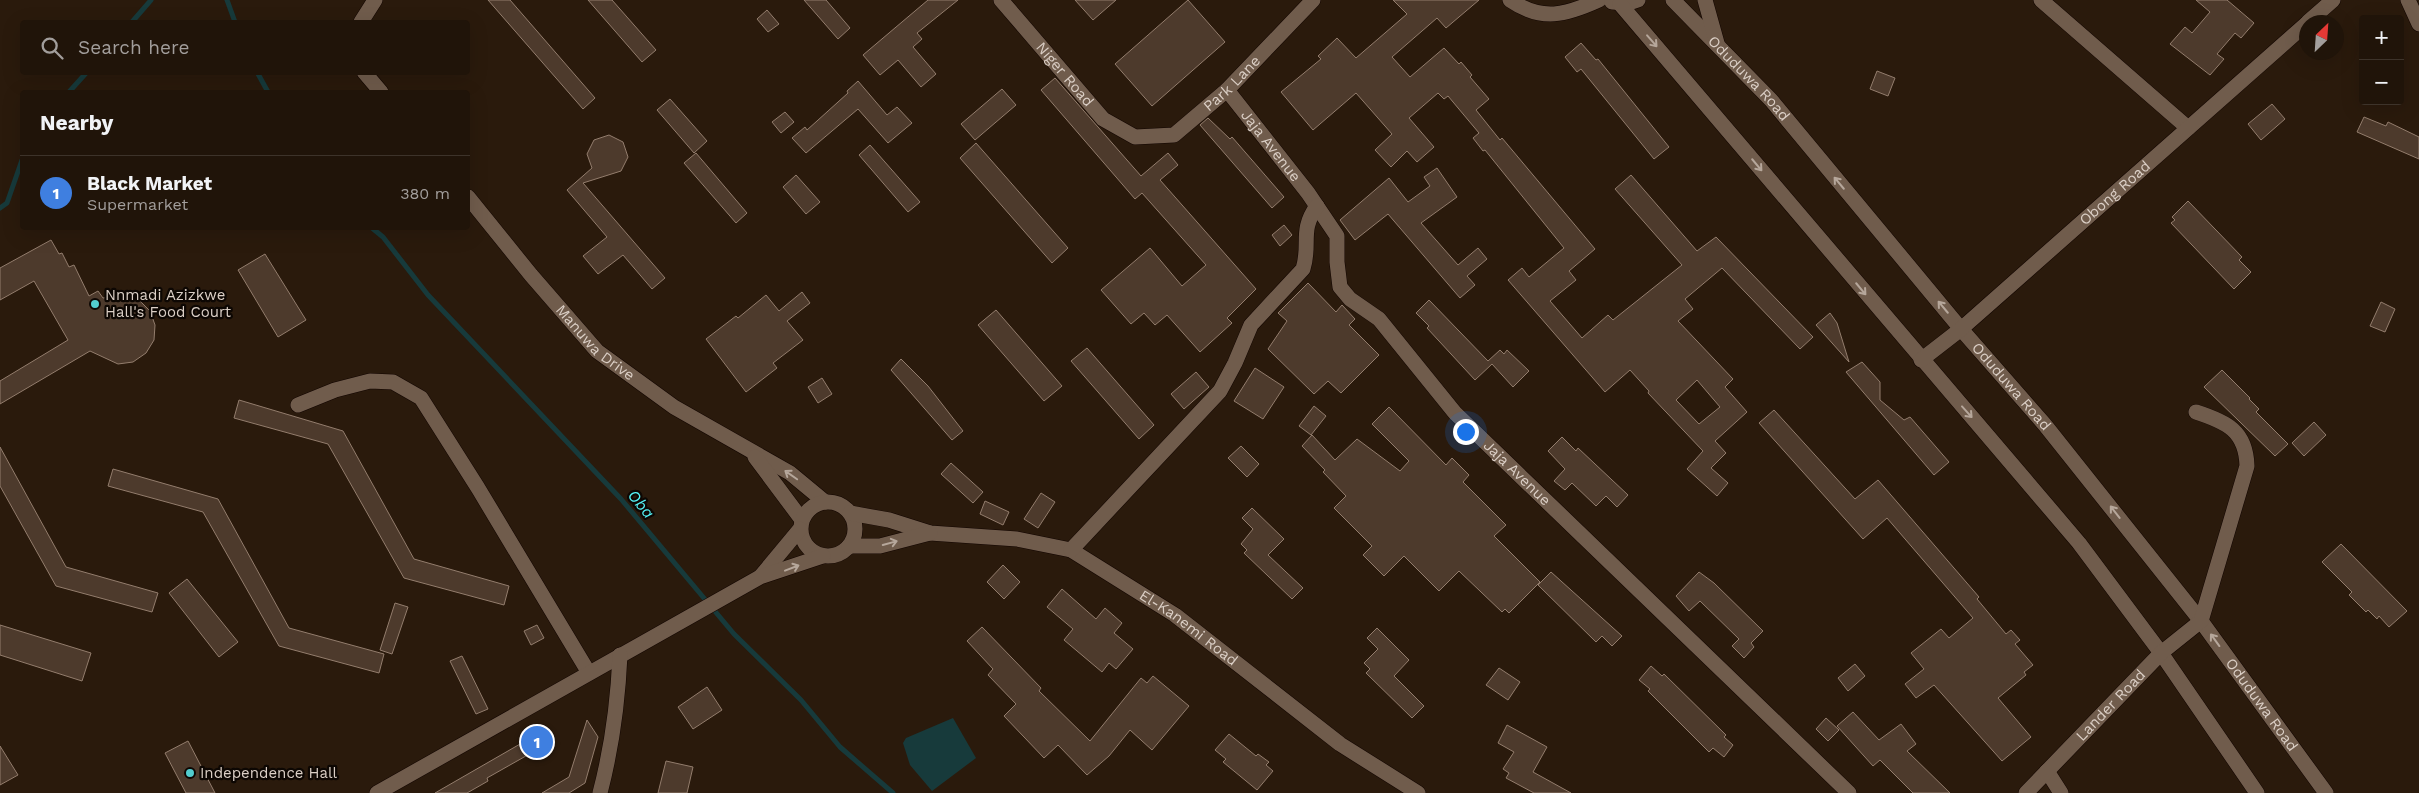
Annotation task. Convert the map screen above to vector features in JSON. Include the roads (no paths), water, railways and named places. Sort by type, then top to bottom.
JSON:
[{"type":"street","points":[[362,20],[375,0]]},
{"type":"street","name":"Niger Road","points":[[1001,0],[1103,119],[1135,137]]},
{"type":"street","name":"Park Lane","points":[[1135,137],[1174,135],[1227,90],[1314,0]]},
{"type":"street","points":[[1510,0],[1542,15],[1575,11],[1599,0]]},
{"type":"street","points":[[1542,15],[1561,0]]},
{"type":"street","points":[[1614,2],[1638,0]]},
{"type":"street","name":"Oduduwa Road","points":[[1673,0],[1771,100],[1961,330],[2045,425],[2201,621],[2326,793]]},
{"type":"street","points":[[1704,0],[1719,47]]},
{"type":"street","points":[[2041,0],[2188,128]]},
{"type":"street","name":"Obong Road","points":[[2316,15],[2334,0]]},
{"type":"street","points":[[2408,0],[2419,24]]},
{"type":"street","points":[[1614,2],[2079,543],[2161,652],[2257,793]]},
{"type":"street","name":"Obong Road","points":[[1921,360],[1961,330],[2299,30]]},
{"type":"street","points":[[367,75],[379,90]]},
{"type":"street","name":"Jaja Avenue","points":[[1227,90],[1317,206],[1337,236],[1337,262],[1340,287],[1350,299],[1379,320],[1455,413],[1849,793]]},
{"type":"street","name":"Manuwa Drive","points":[[470,199],[531,275],[597,351],[674,407],[753,454],[790,473],[825,502]]},
{"type":"street","points":[[1071,550],[1220,391],[1251,325],[1303,268],[1305,262],[1305,232],[1317,206]]},
{"type":"street","points":[[298,405],[336,390],[370,382],[392,382],[421,398],[478,488],[589,673]]},
{"type":"street","points":[[2196,412],[2218,419],[2232,427],[2246,450],[2247,466],[2201,621]]},
{"type":"street","name":"Manuwa Drive","points":[[753,454],[801,524]]},
{"type":"street","points":[[377,793],[620,655],[705,610],[760,577],[823,556],[833,556],[849,546],[855,531],[850,513],[835,502],[814,505],[760,577]]},
{"type":"street","name":"El-Kanemi Road","points":[[850,513],[889,520],[930,533],[1017,539],[1071,550],[1175,615],[1340,744],[1418,793]]},
{"type":"street","points":[[801,524],[807,547],[823,556]]},
{"type":"street","name":"El-Kanemi Road","points":[[849,546],[880,546],[930,533]]},
{"type":"street","name":"Lander Road","points":[[2026,793],[2161,652],[2201,621]]},
{"type":"street","points":[[600,793],[609,759],[618,702],[620,655]]},
{"type":"street","points":[[2047,771],[2061,793]]},
{"type":"water","points":[[953,718],[976,758],[932,791],[910,765],[903,743],[906,738]]},
{"type":"waterway","points":[[134,20],[151,0]]},
{"type":"waterway","name":"Oba","points":[[227,0],[234,20]]},
{"type":"waterway","points":[[71,90],[84,75]]},
{"type":"waterway","name":"Oba","points":[[259,75],[267,90]]},
{"type":"waterway","points":[[0,208],[7,203],[20,166]]},
{"type":"waterway","name":"Oba","points":[[374,230],[383,237],[428,295],[621,499],[734,634],[801,700],[840,747],[893,793]]},
{"type":"place","name":"Nnmadi Azizkwe Hall's Food Court","points":[[95,304]]},
{"type":"place","name":"Black Market","points":[[537,742]]},
{"type":"place","name":"Independence Hall","points":[[190,773]]}]
